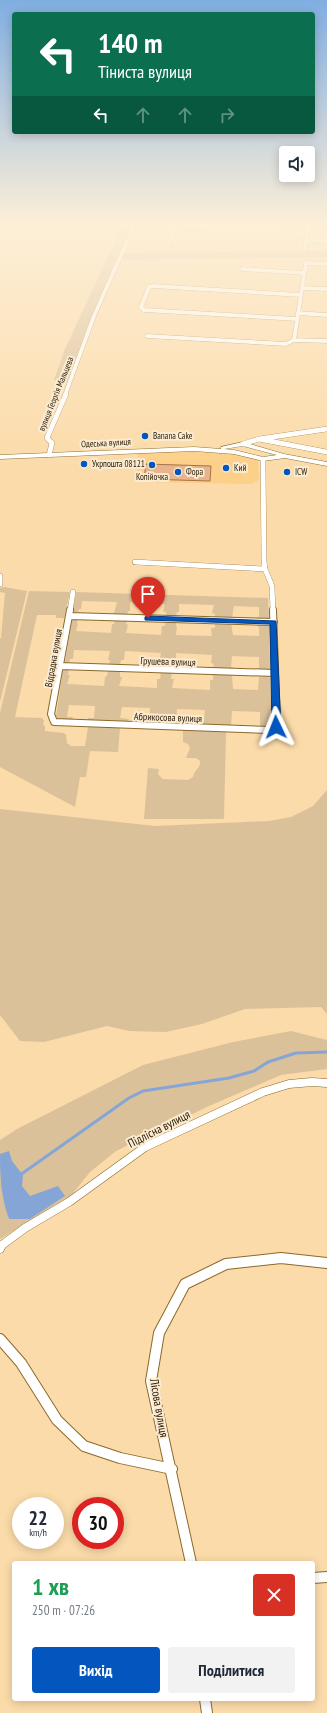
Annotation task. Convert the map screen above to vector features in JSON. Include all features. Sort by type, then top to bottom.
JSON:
[{"type":"street","name":"вулиця Георгія Мальцева","points":[[49,455],[52,443],[47,438],[72,378],[98,306]]},
{"type":"street","points":[[142,306],[141,308],[144,310],[297,319]]},
{"type":"street","points":[[294,340],[299,306]]},
{"type":"street","points":[[298,313],[327,315]]},
{"type":"street","points":[[147,336],[286,344],[294,340],[327,341]]},
{"type":"street","points":[[233,449],[259,439],[327,429]]},
{"type":"street","points":[[259,439],[327,452]]},
{"type":"street","points":[[243,444],[269,452],[327,464]]},
{"type":"street","name":"Одеська вулиця","points":[[0,457],[194,449],[233,449]]},
{"type":"street","points":[[233,449],[266,459],[286,456]]},
{"type":"street","points":[[266,459],[271,456],[269,452]]},
{"type":"street","points":[[266,459],[265,569],[272,586],[275,674]]},
{"type":"street","points":[[135,562],[265,569]]},
{"type":"street","points":[[0,576],[0,584]]},
{"type":"street","name":"Відрадна вулиця","points":[[58,723],[54,722],[52,714],[73,592]]},
{"type":"street","points":[[69,616],[274,622]]},
{"type":"street","name":"Грушева вулиця","points":[[60,666],[275,674]]},
{"type":"street","name":"Абрикосова вулиця","points":[[58,723],[270,730],[276,727],[275,674]]},
{"type":"street","name":"Підлісна вулиця","points":[[0,1249],[2,1245],[25,1228],[69,1202],[145,1147],[263,1092],[289,1084],[312,1082],[327,1083]]},
{"type":"street","name":"Лісова вулиця","points":[[191,1561],[172,1469],[151,1380],[159,1333],[185,1284],[226,1264],[281,1258],[327,1263]]},
{"type":"street","points":[[0,1339],[20,1364],[57,1420],[84,1446],[120,1458],[172,1469]]},
{"type":"street","points":[[315,1578],[327,1577]]},
{"type":"street","points":[[205,1701],[207,1713]]},
{"type":"shaded area","points":[[85,306],[97,306],[67,382],[54,380],[65,349]]},
{"type":"shaded area","points":[[174,451],[233,453],[258,460],[259,480],[251,484],[137,482],[138,452]]},
{"type":"shaded area","points":[[4,587],[27,591],[0,702],[0,639],[5,593],[0,592],[0,588]]},
{"type":"shaded area","points":[[29,591],[70,592],[64,618],[56,618],[56,615],[37,615],[15,717],[42,718],[44,721],[43,725],[45,726],[45,731],[64,733],[66,735],[67,743],[71,746],[85,746],[88,727],[120,728],[118,752],[90,751],[86,777],[80,777],[75,807],[0,767],[0,713]]},
{"type":"shaded area","points":[[76,592],[268,598],[269,618],[267,620],[258,619],[256,617],[259,617],[259,607],[234,606],[232,618],[215,618],[215,614],[212,613],[214,605],[179,604],[179,612],[177,612],[176,617],[166,616],[166,612],[163,612],[165,604],[130,602],[130,611],[128,611],[127,615],[115,615],[114,613],[117,602],[82,601],[81,609],[75,613],[73,611]]},
{"type":"shaded area","points":[[78,618],[76,631],[111,633],[112,624],[114,624],[115,620],[127,620],[126,624],[128,625],[126,633],[161,635],[162,626],[165,626],[165,621],[176,621],[176,635],[212,636],[211,628],[215,628],[215,622],[231,623],[233,635],[259,636],[259,627],[257,624],[266,625],[269,626],[270,669],[257,669],[259,668],[259,657],[232,656],[231,667],[233,667],[233,669],[213,668],[214,664],[211,663],[212,655],[176,653],[176,662],[173,662],[172,667],[161,667],[162,662],[159,662],[161,653],[125,651],[124,660],[121,660],[120,666],[109,665],[110,660],[108,660],[110,651],[74,650],[73,659],[70,659],[69,664],[65,663],[72,620]]},
{"type":"shaded area","points":[[65,669],[69,669],[68,675],[70,675],[67,684],[104,686],[105,677],[107,676],[108,670],[120,670],[120,677],[122,677],[119,686],[157,688],[157,679],[160,679],[161,672],[172,672],[171,679],[174,679],[172,688],[210,690],[210,680],[213,680],[213,674],[232,675],[233,689],[258,690],[259,677],[267,676],[270,678],[272,724],[269,728],[260,726],[260,712],[232,711],[231,726],[199,725],[197,722],[204,722],[205,710],[177,709],[176,721],[184,721],[181,725],[141,723],[140,720],[149,720],[150,708],[122,707],[120,718],[129,719],[127,723],[88,721],[88,718],[94,718],[95,706],[69,705],[67,717],[73,717],[72,720],[57,719],[56,716],[63,671]]},
{"type":"shaded area","points":[[183,730],[226,732],[224,819],[144,819],[148,768],[159,769],[158,774],[163,779],[188,780],[193,777],[200,763],[200,761],[196,758],[186,758],[190,748],[188,744],[183,742]]},
{"type":"shaded area","points":[[327,790],[327,1014],[321,1007],[245,1009],[202,1024],[166,1032],[129,1031],[107,1026],[44,1042],[20,1041],[0,1015],[0,809],[155,826],[269,821],[291,817],[313,806]]},
{"type":"shaded area","points":[[291,1031],[327,1040],[327,1069],[281,1075],[209,1106],[116,1151],[90,1172],[70,1197],[0,1239],[0,1140],[17,1129],[143,1065],[233,1042]]},
{"type":"water","points":[[9,1151],[12,1161],[23,1175],[22,1186],[30,1196],[58,1186],[65,1196],[30,1219],[9,1219],[4,1203],[0,1171],[0,1154]]},
{"type":"building","name":"Фора","points":[[146,464],[211,466],[210,481],[144,479]]},
{"type":"waterway","points":[[20,1175],[129,1098],[143,1091],[229,1078],[254,1071],[268,1062],[296,1053],[327,1052]]},
{"type":"place","name":"Banana Cake","points":[[145,436]]},
{"type":"place","name":"Укрпошта 08121","points":[[84,464]]},
{"type":"place","name":"Копійочка","points":[[152,465]]},
{"type":"place","name":"Кий","points":[[226,468]]},
{"type":"place","name":"Фора","points":[[178,472]]},
{"type":"place","name":"ICW","points":[[287,472]]},
{"type":"route","points":[[148,618],[274,622],[276,727]]}]
